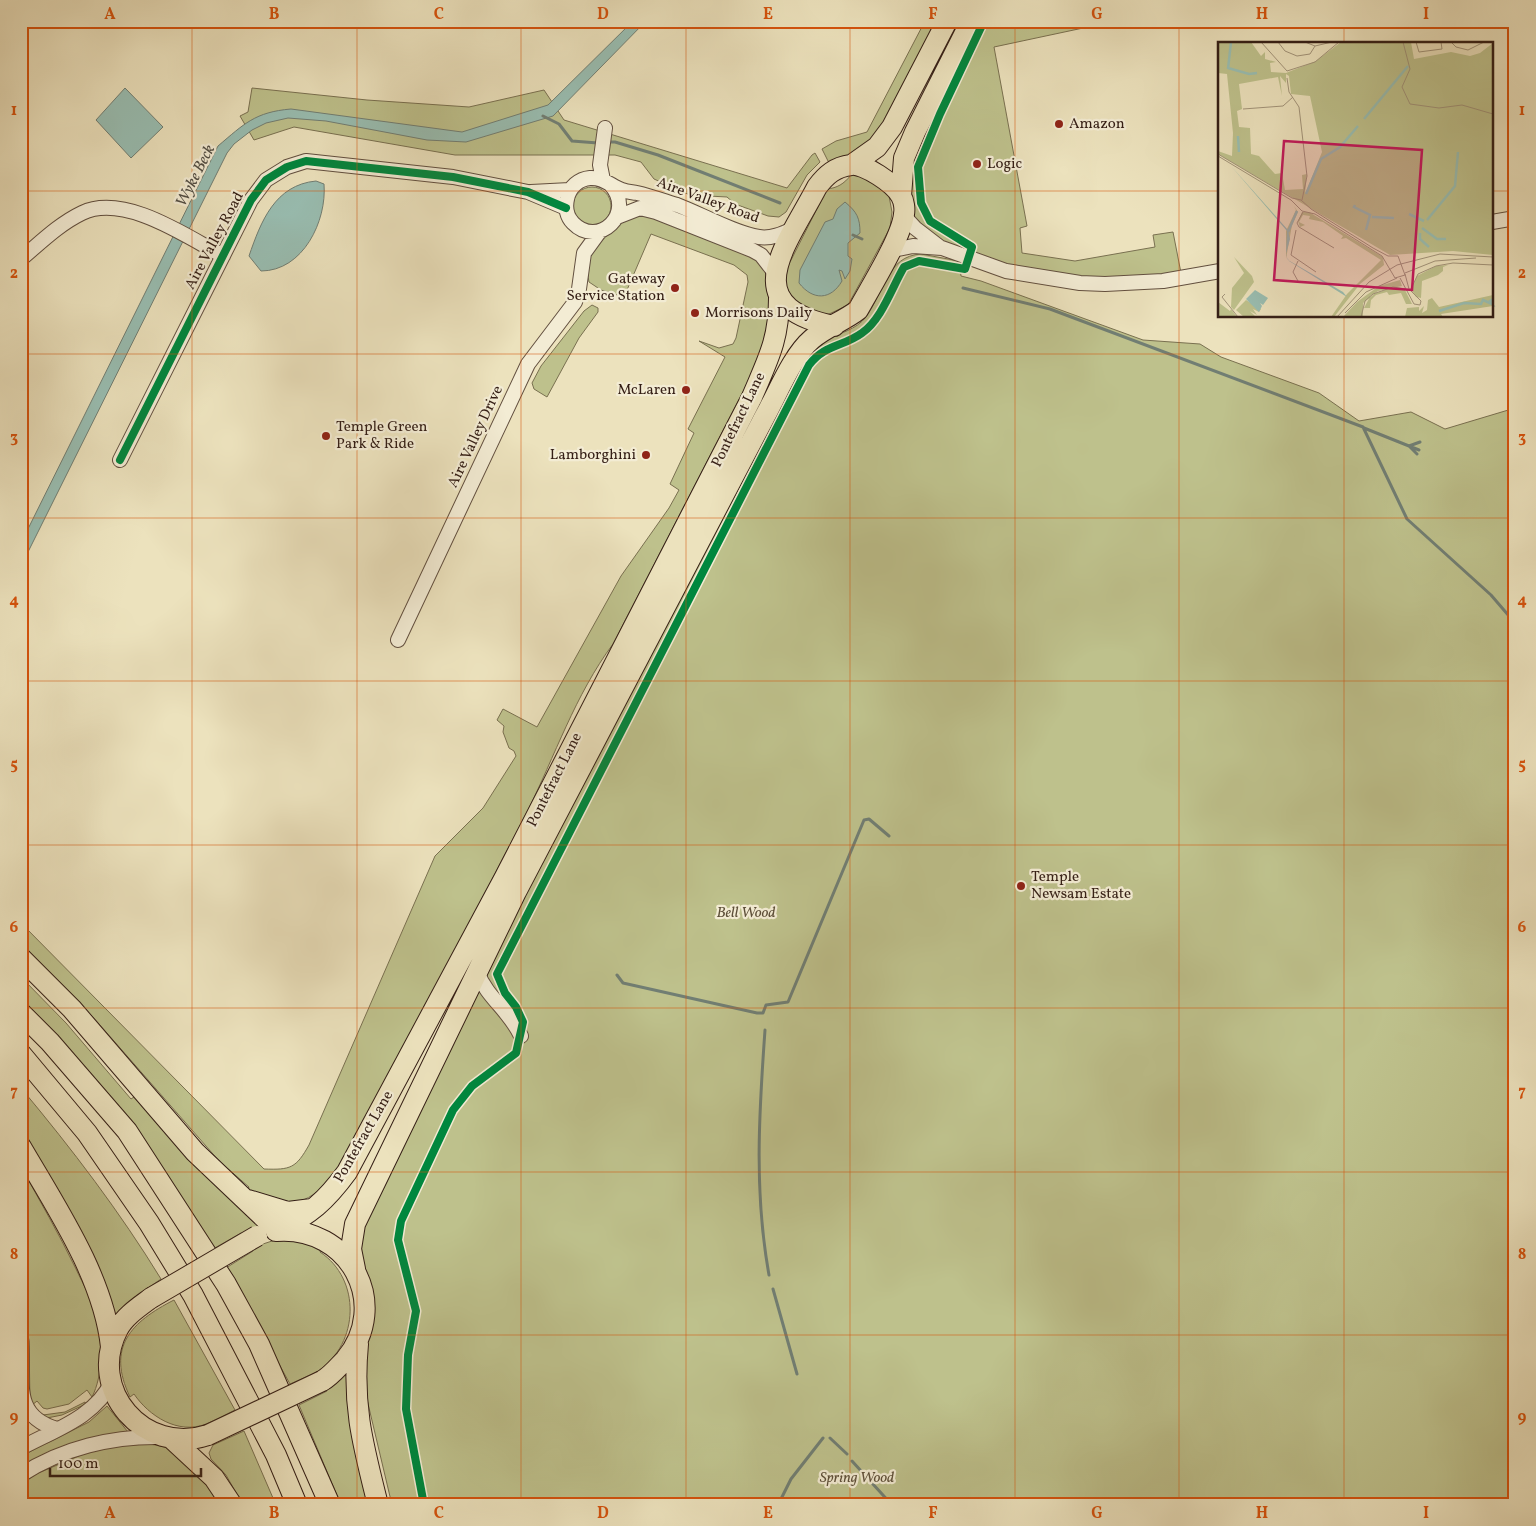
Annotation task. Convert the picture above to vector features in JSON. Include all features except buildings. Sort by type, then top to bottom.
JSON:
[{"type":"highway","points":[[947,21],[892,127],[877,147],[853,164],[837,168],[816,187],[779,260],[776,273],[779,298],[792,311],[809,321],[834,326],[858,310],[899,233],[904,216],[901,196],[904,158],[970,21]]},
{"type":"highway","points":[[853,164],[872,172],[888,182],[901,196]]},
{"type":"highway","name":"Pontefract Lane","points":[[278,1231],[316,1209],[330,1195],[347,1172],[505,876],[748,405],[776,341],[779,323],[779,298]]},
{"type":"highway","name":"Pontefract Lane","points":[[378,1505],[356,1409],[358,1344],[364,1318],[364,1300],[351,1249],[354,1224],[464,996],[802,349],[822,331],[834,326]]},
{"type":"highway","points":[[27,964],[84,1023],[195,1152],[278,1231]]},
{"type":"highway","points":[[21,1013],[50,1042],[127,1131],[226,1284],[259,1344],[330,1505]]},
{"type":"highway","points":[[21,1054],[87,1133],[149,1223],[193,1295],[276,1455],[297,1505]]},
{"type":"highway","points":[[21,1147],[60,1214],[102,1304],[111,1347],[112,1382],[115,1394],[126,1413],[136,1423],[169,1438],[214,1478],[232,1505]]},
{"type":"highway","points":[[242,1198],[288,1212],[316,1209]]},
{"type":"highway","points":[[111,1347],[118,1328],[129,1315],[152,1298],[257,1236],[278,1231],[299,1232],[322,1239],[345,1256],[355,1269]]},
{"type":"highway","points":[[169,1438],[195,1439],[208,1435],[322,1381],[335,1370],[358,1344]]},
{"type":"street","points":[[605,128],[600,165],[607,182],[618,196],[620,210],[617,217]]},
{"type":"street","points":[[600,231],[584,230],[577,227],[572,222],[566,208],[570,190],[583,179],[601,150]]},
{"type":"street","name":"Aire Valley Road","points":[[120,460],[251,200],[266,180],[286,167],[306,161],[453,177],[528,192],[566,208]]},
{"type":"street","name":"Aire Valley Road","points":[[583,179],[591,178],[607,182],[622,190],[677,206],[757,237],[778,235],[796,228]]},
{"type":"street","name":"Aire Valley Road","points":[[528,192],[570,190]]},
{"type":"street","points":[[21,259],[66,221],[84,212],[119,208],[155,220],[223,256]]},
{"type":"street","name":"Aire Valley Road","points":[[600,231],[610,226],[617,217],[640,208],[656,212],[752,250],[761,255],[776,273]]},
{"type":"street","points":[[904,216],[915,228],[942,248]]},
{"type":"street","points":[[1494,222],[1515,218]]},
{"type":"street","name":"Aire Valley Drive","points":[[398,640],[528,364],[575,302],[579,289],[584,252],[577,227]]},
{"type":"street","name":"Aire Valley Drive","points":[[584,252],[600,231]]},
{"type":"street","points":[[888,252],[914,246],[942,248],[1006,271],[1080,283],[1105,284],[1163,280],[1218,271]]},
{"type":"street","points":[[477,972],[483,987],[492,1000],[515,1023],[521,1036]]},
{"type":"street","points":[[464,996],[480,996],[492,1000]]},
{"type":"street","points":[[21,1338],[23,1399],[28,1411],[42,1424],[57,1429]]},
{"type":"street","points":[[21,1448],[91,1410],[102,1401],[112,1382]]},
{"type":"street","points":[[21,1475],[68,1452],[102,1442],[146,1437],[169,1438]]},
{"type":"green space","points":[[925,21],[935,21],[915,71],[883,126],[861,150],[829,163],[822,149],[836,141],[867,132]]},
{"type":"green space","points":[[971,21],[1116,21],[994,47],[1027,226],[1020,228],[1022,253],[1075,261],[1155,247],[1153,235],[1173,232],[1182,278],[1130,283],[1006,271],[915,228],[901,178]]},
{"type":"green space","points":[[252,88],[367,100],[469,107],[544,90],[564,120],[787,188],[812,155],[815,153],[820,162],[807,175],[786,212],[779,217],[768,216],[735,204],[727,197],[690,195],[654,179],[641,162],[615,155],[455,155],[294,127],[254,140],[240,116],[248,112]]},
{"type":"green space","points":[[851,175],[874,179],[889,196],[892,212],[890,228],[848,305],[827,315],[797,306],[786,286],[786,270],[827,189],[840,185]]},
{"type":"green space","points":[[592,187],[605,193],[611,206],[605,219],[592,225],[579,219],[573,206],[579,193]]},
{"type":"green space","points":[[641,214],[736,248],[767,266],[774,318],[760,359],[613,644],[576,705],[527,812],[336,1175],[313,1195],[295,1202],[275,1200],[246,1192],[249,1187],[220,1162],[92,1016],[21,945],[21,923],[264,1169],[287,1168],[300,1159],[309,1145],[435,856],[483,808],[516,756],[514,751],[509,748],[503,732],[504,726],[497,720],[503,709],[537,727],[621,576],[669,508],[679,490],[670,484],[694,433],[688,429],[725,357],[699,341],[719,348],[733,344],[736,338],[748,282],[747,275],[734,265],[651,234],[624,297],[601,290],[589,282],[589,259],[595,247],[625,220]]},
{"type":"green space","name":"Temple Newsam Estate","points":[[921,254],[959,261],[961,276],[981,281],[1143,340],[1200,344],[1221,357],[1319,393],[1359,421],[1411,412],[1445,429],[1515,408],[1515,1505],[392,1505],[365,1391],[363,1363],[372,1324],[357,1240],[484,970],[801,364],[823,342],[862,321],[872,307],[893,268],[910,256]]},
{"type":"green space","points":[[592,305],[598,308],[598,312],[579,338],[547,397],[534,389],[532,383],[541,366],[584,311]]},
{"type":"green space","points":[[21,977],[66,1023],[131,1099],[134,1097],[191,1160],[261,1226],[243,1234],[241,1233],[213,1249],[52,1034],[21,1001]]},
{"type":"green space","points":[[21,1088],[95,1181],[161,1279],[132,1299],[133,1301],[114,1320],[21,1139]]},
{"type":"green space","points":[[21,1167],[88,1293],[99,1327],[100,1369],[96,1389],[92,1397],[87,1390],[69,1404],[47,1409],[43,1408],[37,1401],[31,1406],[30,1403],[29,1341],[21,1296]]},
{"type":"green space","points":[[278,1239],[296,1240],[321,1249],[320,1252],[333,1264],[343,1278],[348,1294],[350,1311],[348,1328],[342,1344],[332,1359],[318,1371],[290,1384],[226,1268],[253,1251],[251,1248]]},
{"type":"green space","points":[[174,1300],[235,1410],[206,1424],[195,1427],[175,1425],[156,1416],[134,1394],[130,1397],[123,1379],[122,1350],[127,1338],[146,1317]]},
{"type":"green space","points":[[347,1372],[348,1408],[369,1505],[341,1505],[299,1405],[327,1391],[326,1387]]},
{"type":"green space","points":[[85,1402],[86,1404],[62,1415],[47,1418],[43,1415],[65,1412]]},
{"type":"green space","points":[[107,1406],[128,1432],[21,1469],[21,1456],[89,1422]]},
{"type":"green space","points":[[244,1431],[276,1505],[243,1505],[226,1475],[211,1459],[209,1453],[213,1445]]},
{"type":"green space","points":[[148,1444],[170,1449],[195,1470],[220,1505],[21,1505],[21,1487],[36,1474],[95,1449]]},
{"type":"water","points":[[633,21],[646,21],[553,116],[466,142],[427,140],[326,121],[288,118],[266,123],[252,130],[234,144],[227,153],[21,566],[21,543],[218,146],[251,120],[268,113],[291,109],[462,132],[548,105]]},
{"type":"water","points":[[125,88],[163,127],[131,158],[96,120]]},
{"type":"water","points":[[316,181],[324,184],[324,198],[316,228],[309,241],[289,263],[276,269],[261,271],[249,256],[265,218],[280,197],[290,189]]},
{"type":"water","points":[[845,202],[857,216],[860,228],[860,233],[848,243],[848,256],[852,259],[850,271],[845,279],[842,271],[839,270],[842,281],[833,292],[822,296],[810,293],[799,283],[800,270],[825,222],[833,219],[837,209]]},
{"type":"waterway","points":[[543,116],[559,124],[572,141],[598,143]]},
{"type":"waterway","points":[[607,142],[615,142],[658,155],[780,203]]},
{"type":"waterway","points":[[853,235],[862,239]]},
{"type":"waterway","points":[[963,288],[1050,309],[1363,427],[1407,519],[1491,595],[1515,623]]},
{"type":"waterway","points":[[1364,428],[1419,450]]},
{"type":"waterway","points":[[1417,454],[1409,446],[1420,442]]},
{"type":"waterway","points":[[617,975],[623,983],[757,1013],[763,1013],[766,1005],[788,1002],[864,820],[869,819],[889,836]]},
{"type":"waterway","points":[[765,1030],[759,1152],[761,1213],[769,1275]]},
{"type":"waterway","points":[[773,1289],[797,1374]]},
{"type":"waterway","points":[[778,1505],[791,1479],[823,1438]]},
{"type":"waterway","points":[[830,1438],[847,1454]]},
{"type":"waterway","points":[[852,1461],[892,1505]]},
{"type":"cycle path","points":[[424,1505],[406,1409],[408,1355],[416,1311],[398,1240],[401,1221],[453,1110],[472,1086],[516,1053],[523,1022],[516,1007],[505,993],[497,974],[809,365],[821,353],[855,338],[869,327],[881,311],[904,267],[919,261],[965,269],[972,247],[930,221],[921,203],[918,167],[940,114],[984,21]]},
{"type":"cycle path","points":[[120,460],[251,200],[266,180],[287,167],[306,161],[453,177],[528,192],[566,208]]},
{"type":"place","name":"Amazon","points":[[1059,124]]},
{"type":"place","name":"Logic","points":[[977,164]]},
{"type":"place","name":"Gateway Service Station","points":[[675,288]]},
{"type":"place","name":"Morrisons Daily","points":[[695,313]]},
{"type":"place","name":"McLaren","points":[[686,390]]},
{"type":"place","name":"Temple Green Park & Ride","points":[[326,436]]},
{"type":"place","name":"Lamborghini","points":[[646,455]]},
{"type":"place","name":"Temple Newsam Estate","points":[[1021,886]]},
{"type":"water label","name":"Wyke Beck","points":[[196,176]]},
{"type":"park label","name":"Bell Wood","points":[[746,913]]},
{"type":"park label","name":"Spring Wood","points":[[857,1478]]}]
